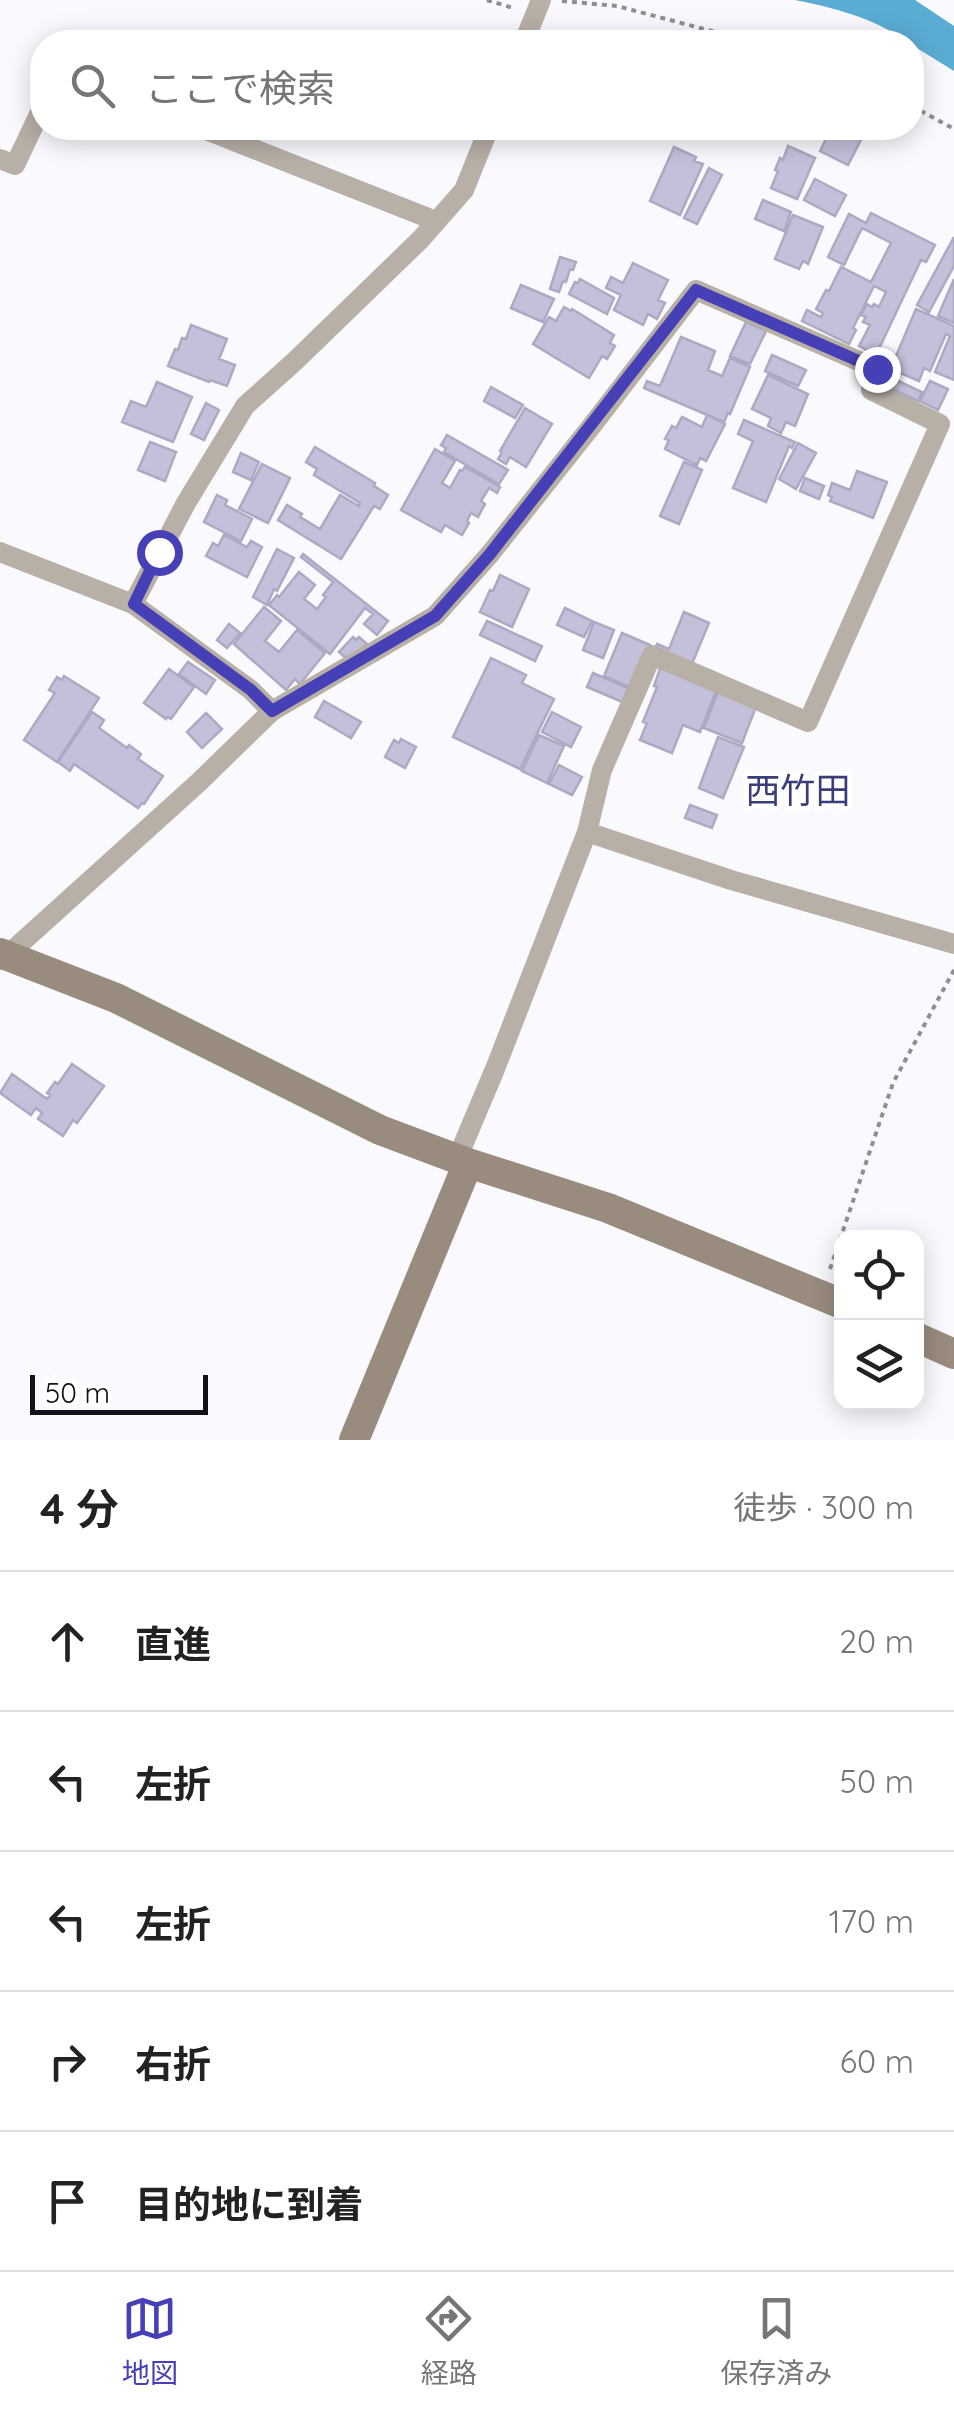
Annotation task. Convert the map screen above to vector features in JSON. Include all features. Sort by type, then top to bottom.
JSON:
[{"type":"street","points":[[530,30],[545,0]]},
{"type":"street","points":[[0,158],[15,165],[30,133]]},
{"type":"street","points":[[232,140],[436,221]]},
{"type":"street","points":[[134,604],[186,504],[244,406],[422,239],[464,190],[484,140]]},
{"type":"street","points":[[354,1440],[462,1161],[495,1069],[587,832],[602,770],[652,654],[808,722],[945,434],[940,424],[871,390],[877,369],[696,290],[490,554],[435,616],[272,711],[184,796],[2,957],[116,998],[380,1130],[462,1161],[608,1208],[831,1300]]},
{"type":"street","points":[[0,552],[134,604],[251,690],[272,711]]},
{"type":"street","points":[[587,832],[731,880],[954,944]]},
{"type":"street","points":[[924,1341],[954,1354]]},
{"type":"path","points":[[545,0],[618,6],[708,30]]},
{"type":"path","points":[[924,113],[954,129]]},
{"type":"path","points":[[831,1300],[892,1083],[954,970]]},
{"type":"water","points":[[795,0],[915,0],[954,26],[954,71],[924,52],[924,30],[887,30],[839,10]]},
{"type":"building","points":[[826,140],[861,140],[848,165],[820,151]]},
{"type":"building","points":[[788,146],[815,158],[797,199],[771,188],[778,171],[775,170]]},
{"type":"building","points":[[674,147],[703,164],[680,215],[650,201]]},
{"type":"building","points":[[709,168],[722,175],[697,224],[684,218]]},
{"type":"building","points":[[815,179],[846,195],[835,216],[804,200]]},
{"type":"building","points":[[763,200],[791,212],[784,231],[755,219]]},
{"type":"building","points":[[871,213],[935,245],[926,262],[921,260],[876,355],[859,346],[870,325],[863,322],[866,317],[861,315],[867,304],[879,307],[886,292],[874,286],[853,328],[856,330],[849,344],[802,321],[807,310],[821,317],[823,313],[816,309],[841,267],[871,282],[891,243],[862,228],[844,265],[828,257],[849,214],[866,223]]},
{"type":"building","points":[[793,215],[823,227],[808,264],[803,261],[799,269],[775,259]]},
{"type":"building","points":[[954,237],[954,266],[929,312],[917,305]]},
{"type":"building","points":[[560,257],[576,262],[559,292],[550,289]]},
{"type":"building","points":[[633,263],[668,280],[658,300],[665,303],[657,319],[648,314],[643,325],[614,310],[621,295],[606,288],[611,277],[623,283]]},
{"type":"building","points":[[580,279],[614,298],[607,314],[569,294]]},
{"type":"building","points":[[954,279],[954,323],[938,316]]},
{"type":"building","points":[[521,285],[554,299],[543,322],[511,308]]},
{"type":"building","points":[[564,307],[614,335],[610,343],[615,346],[607,359],[602,356],[589,378],[533,344],[549,317],[556,321]]},
{"type":"building","points":[[916,309],[954,326],[954,380],[935,372],[950,336],[946,334],[930,371],[924,368],[919,381],[884,366],[890,353],[896,356]]},
{"type":"building","points":[[746,322],[766,331],[750,364],[730,356]]},
{"type":"building","points":[[191,325],[227,339],[219,359],[235,365],[227,386],[168,366]]},
{"type":"building","points":[[681,337],[715,351],[708,370],[722,376],[730,358],[750,367],[724,422],[644,388],[647,381],[660,386]]},
{"type":"building","points":[[772,355],[806,370],[798,386],[765,371]]},
{"type":"building","points":[[768,375],[808,394],[795,426],[786,422],[781,433],[768,426],[771,418],[752,409]]},
{"type":"building","points":[[894,379],[922,392],[918,401],[890,388]]},
{"type":"building","points":[[930,381],[948,389],[938,410],[920,401]]},
{"type":"building","points":[[157,382],[192,397],[173,442],[122,422],[131,401],[146,407]]},
{"type":"building","points":[[491,387],[523,405],[515,418],[484,401]]},
{"type":"building","points":[[206,403],[219,410],[204,440],[191,434]]},
{"type":"building","points":[[525,408],[552,424],[526,467],[510,457],[506,464],[498,459],[500,451]]},
{"type":"building","points":[[707,415],[725,424],[706,461],[700,458],[697,465],[665,449],[669,440],[665,439],[682,417],[702,427]]},
{"type":"building","points":[[744,420],[795,442],[792,448],[789,446],[766,502],[733,488],[753,441],[738,434]]},
{"type":"building","points":[[447,435],[508,470],[499,484],[444,452],[446,448],[441,445]]},
{"type":"building","points":[[150,442],[176,452],[165,481],[138,470]]},
{"type":"building","points":[[798,443],[816,453],[796,489],[779,479]]},
{"type":"building","points":[[315,447],[388,495],[380,509],[374,506],[341,559],[278,520],[287,505],[320,529],[340,495],[359,506],[360,503],[314,475],[317,469],[306,462]]},
{"type":"building","points":[[435,449],[455,461],[442,483],[450,488],[465,467],[500,487],[497,493],[489,488],[478,517],[471,513],[462,535],[445,525],[441,532],[401,510]]},
{"type":"building","points":[[241,453],[259,462],[251,480],[233,472]]},
{"type":"building","points":[[684,462],[702,470],[679,524],[660,516]]},
{"type":"building","points":[[262,464],[290,478],[268,523],[239,509]]},
{"type":"building","points":[[857,471],[887,482],[873,518],[830,501],[832,483],[850,490]]},
{"type":"building","points":[[805,478],[824,486],[819,499],[800,491]]},
{"type":"building","points":[[217,495],[227,500],[225,505],[252,519],[241,541],[204,522]]},
{"type":"building","points":[[224,535],[247,547],[251,541],[262,547],[247,577],[206,556],[213,543],[218,546]]},
{"type":"building","points":[[277,549],[294,558],[267,605],[253,597]]},
{"type":"building","points":[[303,554],[388,621],[377,635],[364,624],[373,614],[365,608],[330,654],[269,605],[299,572],[315,585],[304,599],[317,609],[326,597],[323,595],[333,582],[301,557]]},
{"type":"building","points":[[500,575],[529,589],[512,627],[480,612]]},
{"type":"building","points":[[264,607],[281,621],[265,641],[279,652],[297,630],[325,653],[300,684],[295,679],[286,690],[234,644]]},
{"type":"building","points":[[565,608],[592,621],[584,637],[557,625]]},
{"type":"building","points":[[684,612],[709,623],[692,664],[655,649],[657,644],[669,649]]},
{"type":"building","points":[[487,621],[542,646],[535,661],[480,635]]},
{"type":"building","points":[[594,622],[614,630],[603,658],[583,650]]},
{"type":"building","points":[[229,624],[240,633],[227,648],[217,640]]},
{"type":"building","points":[[622,633],[650,645],[632,688],[604,676]]},
{"type":"building","points":[[353,637],[367,644],[348,660],[339,652]]},
{"type":"building","points":[[491,658],[526,675],[522,683],[554,699],[520,769],[453,737]]},
{"type":"building","points":[[188,662],[215,680],[206,694],[179,674]]},
{"type":"building","points":[[661,666],[717,689],[700,732],[683,725],[672,753],[640,740]]},
{"type":"building","points":[[169,669],[194,687],[171,719],[166,719],[144,703]]},
{"type":"building","points":[[593,673],[630,689],[625,703],[587,687]]},
{"type":"building","points":[[64,676],[99,698],[57,762],[24,740],[55,693],[49,690],[57,677],[62,680]]},
{"type":"building","points":[[719,689],[757,704],[742,743],[704,728]]},
{"type":"building","points":[[324,701],[361,722],[351,738],[315,717]]},
{"type":"building","points":[[92,712],[104,720],[99,728],[141,754],[138,759],[163,776],[138,808],[74,764],[70,771],[58,762]]},
{"type":"building","points":[[552,712],[581,727],[571,747],[542,732]]},
{"type":"building","points":[[206,713],[222,729],[202,748],[187,732]]},
{"type":"building","points":[[539,735],[564,746],[547,783],[522,771]]},
{"type":"building","points":[[718,737],[744,747],[723,798],[699,788]]},
{"type":"building","points":[[401,739],[416,747],[405,768],[385,757],[394,740],[399,743]]},
{"type":"building","points":[[559,765],[582,777],[572,795],[549,784]]},
{"type":"building","points":[[690,805],[717,815],[712,828],[685,818]]},
{"type":"building","points":[[72,1064],[104,1086],[63,1136],[38,1119],[42,1113],[36,1108],[31,1115],[0,1093],[12,1074],[47,1099],[47,1093]]},
{"type":"district","name":"西竹田","points":[[798,790]]},
{"type":"route","points":[[159,552],[134,604],[251,690],[272,711],[435,616],[490,554],[696,290],[877,369]]}]
